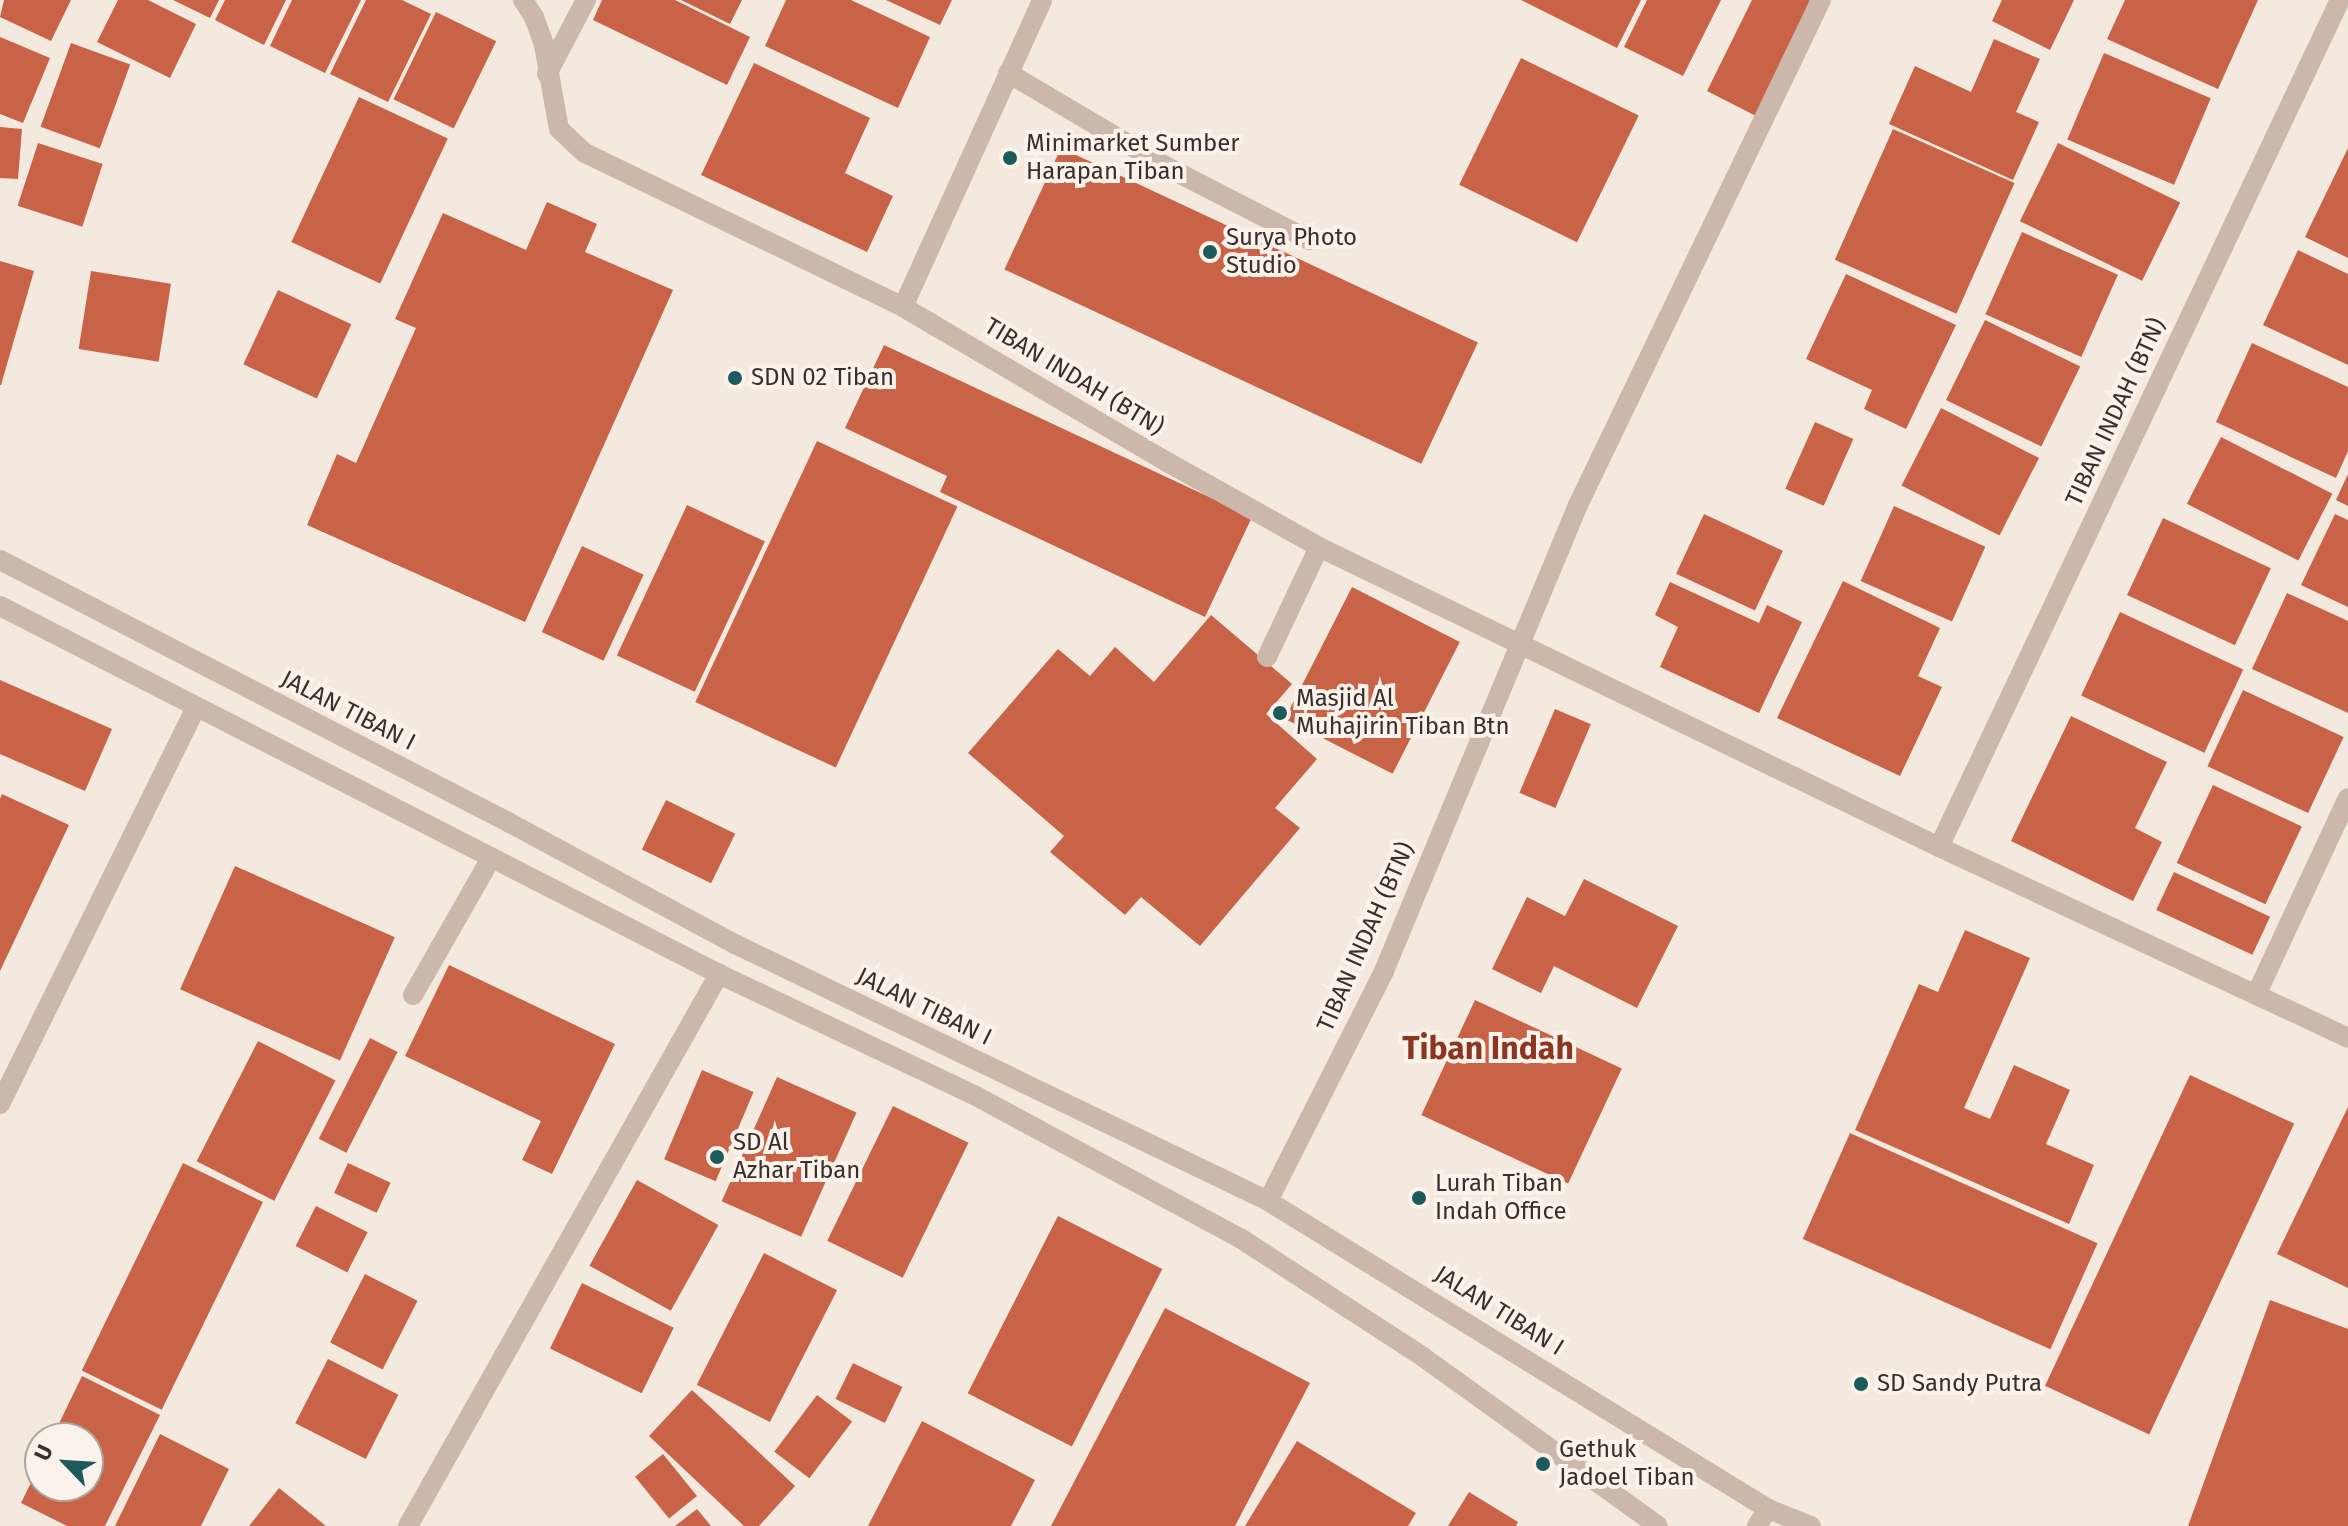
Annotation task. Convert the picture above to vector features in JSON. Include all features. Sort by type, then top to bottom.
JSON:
[{"type":"street","name":"TIBAN INDAH (BTN)","points":[[523,0],[534,17],[544,45],[559,129],[585,153],[903,307],[1319,547],[1939,847],[2348,1038]]},
{"type":"street","points":[[547,74],[586,0]]},
{"type":"street","points":[[903,307],[1042,0]]},
{"type":"street","name":"TIBAN INDAH (BTN)","points":[[1268,1201],[1384,971],[1578,505],[1821,0]]},
{"type":"street","name":"TIBAN INDAH (BTN)","points":[[1939,847],[2340,0]]},
{"type":"street","points":[[1008,73],[1165,166],[1309,240]]},
{"type":"street","points":[[1267,657],[1319,547]]},
{"type":"street","name":"JALAN TIBAN I","points":[[0,560],[508,822],[735,944],[1268,1201],[1762,1517],[1811,1526]]},
{"type":"street","points":[[0,606],[719,974],[976,1096],[1240,1238],[1423,1357],[1658,1526]]},
{"type":"street","points":[[0,1104],[196,707]]},
{"type":"street","points":[[2256,995],[2348,798]]},
{"type":"street","points":[[413,995],[491,858]]},
{"type":"street","points":[[408,1526],[719,974]]},
{"type":"building","points":[[4,0],[71,0],[51,41],[0,17]]},
{"type":"building","points":[[118,0],[148,0],[196,24],[170,78],[97,42]]},
{"type":"building","points":[[173,0],[219,0],[210,18]]},
{"type":"building","points":[[225,0],[286,0],[264,45],[215,20]]},
{"type":"building","points":[[292,0],[361,0],[325,73],[270,46]]},
{"type":"building","points":[[366,0],[402,0],[431,14],[388,102],[330,74]]},
{"type":"building","points":[[602,0],[675,0],[750,37],[727,85],[593,20]]},
{"type":"building","points":[[681,0],[742,0],[730,24]]},
{"type":"building","points":[[786,0],[851,0],[930,37],[898,108],[765,46]]},
{"type":"building","points":[[886,0],[952,0],[940,25]]},
{"type":"building","points":[[1521,0],[1641,0],[1617,48]]},
{"type":"building","points":[[1647,0],[1721,0],[1683,76],[1624,47]]},
{"type":"building","points":[[1752,0],[1810,0],[1758,117],[1707,91]]},
{"type":"building","points":[[2002,0],[2074,0],[2050,50],[1992,21]]},
{"type":"building","points":[[2125,0],[2258,0],[2218,89],[2107,39]]},
{"type":"building","points":[[436,12],[496,41],[454,129],[393,99]]},
{"type":"building","points":[[0,37],[50,58],[23,123],[0,114]]},
{"type":"building","points":[[1994,39],[2040,59],[2016,112],[2039,122],[2013,180],[1889,124],[1915,66],[1971,92]]},
{"type":"building","points":[[71,43],[130,65],[100,148],[41,127]]},
{"type":"building","points":[[2104,53],[2211,98],[2174,185],[2067,140]]},
{"type":"building","points":[[1521,58],[1639,115],[1577,242],[1459,185]]},
{"type":"building","points":[[754,63],[870,118],[845,173],[893,196],[867,252],[701,175]]},
{"type":"building","points":[[359,97],[448,138],[380,283],[291,242]]},
{"type":"building","points":[[0,127],[22,129],[18,179],[0,178]]},
{"type":"building","points":[[1893,129],[2015,183],[1956,314],[1835,260]]},
{"type":"building","points":[[38,143],[103,164],[82,227],[18,206]]},
{"type":"building","points":[[2058,143],[2180,203],[2142,281],[2020,221]]},
{"type":"building","points":[[1061,148],[1478,342],[1421,464],[1004,269]]},
{"type":"building","points":[[2348,148],[2348,258],[2305,237]]},
{"type":"building","points":[[547,202],[597,224],[585,252],[673,290],[525,622],[307,525],[337,454],[356,463],[416,328],[395,319],[443,213],[526,250]]},
{"type":"building","points":[[2022,232],[2118,275],[2081,357],[1985,314]]},
{"type":"building","points":[[2298,250],[2348,274],[2348,365],[2263,325]]},
{"type":"building","points":[[0,261],[34,271],[1,385],[0,385]]},
{"type":"building","points":[[91,271],[171,284],[159,362],[79,349]]},
{"type":"building","points":[[1846,274],[1956,325],[1906,429],[1864,409],[1872,390],[1806,359]]},
{"type":"building","points":[[278,290],[351,324],[317,399],[243,364]]},
{"type":"building","points":[[1985,320],[2080,366],[2041,446],[1946,400]]},
{"type":"building","points":[[2252,343],[2348,387],[2348,451],[2336,478],[2216,422]]},
{"type":"building","points":[[884,345],[1252,517],[1205,617],[940,492],[947,476],[845,428]]},
{"type":"building","points":[[1941,408],[2039,458],[2000,535],[1902,486]]},
{"type":"building","points":[[1815,422],[1853,439],[1824,506],[1785,489]]},
{"type":"building","points":[[2221,437],[2332,494],[2298,561],[2187,504]]},
{"type":"building","points":[[817,441],[957,507],[836,768],[695,702]]},
{"type":"building","points":[[2348,474],[2348,506],[2336,500]]},
{"type":"building","points":[[687,505],[765,541],[695,692],[617,655]]},
{"type":"building","points":[[1894,506],[1985,547],[1952,622],[1861,581]]},
{"type":"building","points":[[1704,514],[1783,551],[1755,611],[1676,574]]},
{"type":"building","points":[[2335,514],[2348,520],[2348,607],[2301,585]]},
{"type":"building","points":[[2163,518],[2271,568],[2235,645],[2127,595]]},
{"type":"building","points":[[582,546],[644,575],[603,661],[542,632]]},
{"type":"building","points":[[1843,581],[1940,628],[1918,676],[1942,687],[1900,776],[1777,718]]},
{"type":"building","points":[[1670,582],[1759,623],[1767,605],[1802,622],[1759,713],[1660,667],[1678,627],[1655,615]]},
{"type":"building","points":[[1352,587],[1460,642],[1393,774],[1285,719]]},
{"type":"building","points":[[2287,593],[2348,621],[2348,713],[2252,669]]},
{"type":"building","points":[[2120,612],[2243,669],[2204,753],[2081,695]]},
{"type":"building","points":[[1211,615],[1292,684],[1266,714],[1317,759],[1275,808],[1300,828],[1200,946],[1141,897],[1125,915],[1050,852],[1064,836],[968,753],[1058,649],[1090,676],[1115,647],[1154,682]]},
{"type":"building","points":[[0,680],[112,729],[85,791],[0,754]]},
{"type":"building","points":[[2243,690],[2344,737],[2308,813],[2208,766]]},
{"type":"building","points":[[1555,709],[1591,724],[1555,808],[1519,793]]},
{"type":"building","points":[[2071,716],[2167,762],[2135,828],[2162,842],[2133,901],[2011,841]]},
{"type":"building","points":[[2213,785],[2302,826],[2265,904],[2177,863]]},
{"type":"building","points":[[2,794],[69,825],[0,971],[0,799]]},
{"type":"building","points":[[666,800],[735,834],[711,883],[642,849]]},
{"type":"building","points":[[235,866],[395,937],[340,1061],[180,989]]},
{"type":"building","points":[[2174,872],[2270,917],[2252,955],[2156,910]]},
{"type":"building","points":[[1584,879],[1678,926],[1637,1008],[1554,966],[1541,993],[1492,969],[1527,897],[1565,916]]},
{"type":"building","points":[[1965,930],[2030,958],[1964,1108],[1990,1119],[2014,1065],[2070,1090],[2046,1144],[2094,1165],[2069,1224],[1855,1130],[1919,984],[1938,992]]},
{"type":"building","points":[[449,965],[615,1044],[552,1174],[522,1160],[541,1121],[405,1056]]},
{"type":"building","points":[[1475,1000],[1622,1068],[1568,1184],[1421,1115]]},
{"type":"building","points":[[370,1038],[398,1052],[346,1153],[319,1139]]},
{"type":"building","points":[[258,1041],[336,1080],[274,1201],[197,1161]]},
{"type":"building","points":[[702,1070],[754,1092],[716,1181],[664,1159]]},
{"type":"building","points":[[2190,1075],[2294,1124],[2149,1434],[2045,1386]]},
{"type":"building","points":[[777,1077],[856,1112],[801,1237],[722,1201]]},
{"type":"building","points":[[893,1106],[968,1143],[903,1278],[827,1241]]},
{"type":"building","points":[[2348,1107],[2348,1288],[2277,1254]]},
{"type":"building","points":[[1850,1133],[2098,1243],[2050,1349],[1803,1239]]},
{"type":"building","points":[[183,1163],[263,1202],[162,1410],[82,1371]]},
{"type":"building","points":[[348,1163],[391,1183],[377,1213],[334,1193]]},
{"type":"building","points":[[637,1180],[718,1225],[671,1311],[589,1266]]},
{"type":"building","points":[[316,1206],[368,1232],[347,1272],[296,1246]]},
{"type":"building","points":[[1058,1216],[1162,1269],[1072,1446],[968,1393]]},
{"type":"building","points":[[764,1253],[837,1290],[770,1422],[697,1385]]},
{"type":"building","points":[[365,1274],[418,1301],[383,1369],[330,1343]]},
{"type":"building","points":[[582,1283],[674,1328],[642,1393],[550,1349]]},
{"type":"building","points":[[2270,1300],[2348,1329],[2348,1526],[2188,1526]]},
{"type":"building","points":[[1165,1308],[1310,1383],[1235,1526],[1051,1526]]},
{"type":"building","points":[[328,1359],[398,1395],[366,1459],[295,1423]]},
{"type":"building","points":[[853,1363],[902,1387],[885,1423],[835,1399]]},
{"type":"building","points":[[82,1376],[160,1415],[105,1526],[67,1526],[21,1503],[24,1497],[24,1502],[104,1502],[104,1422],[60,1422]]},
{"type":"building","points":[[692,1390],[795,1486],[759,1526],[744,1526],[649,1436]]},
{"type":"building","points":[[817,1395],[852,1421],[809,1478],[774,1452]]},
{"type":"building","points":[[922,1421],[1035,1480],[1011,1526],[868,1526]]},
{"type":"building","points":[[160,1434],[229,1469],[201,1526],[115,1526]]},
{"type":"building","points":[[1297,1441],[1416,1513],[1408,1526],[1245,1526]]},
{"type":"building","points":[[663,1454],[697,1496],[669,1519],[635,1477]]},
{"type":"building","points":[[279,1488],[326,1526],[249,1526]]},
{"type":"building","points":[[1469,1492],[1518,1522],[1516,1526],[1448,1526]]},
{"type":"building","points":[[697,1509],[711,1526],[675,1526]]},
{"type":"place","name":"Minimarket Sumber Harapan Tiban","points":[[1010,158]]},
{"type":"place","name":"Surya Photo Studio","points":[[1210,252]]},
{"type":"place","name":"SDN 02 Tiban","points":[[735,378]]},
{"type":"place","name":"Masjid Al Muhajirin Tiban Btn","points":[[1280,713]]},
{"type":"place","name":"SD Al Azhar Tiban","points":[[717,1157]]},
{"type":"place","name":"Lurah Tiban Indah Office","points":[[1419,1198]]},
{"type":"place","name":"SD Sandy Putra","points":[[1861,1384]]},
{"type":"place","name":"Gethuk Jadoel Tiban","points":[[1543,1464]]},
{"type":"district","name":"Tiban Indah","points":[[1488,1048]]}]
